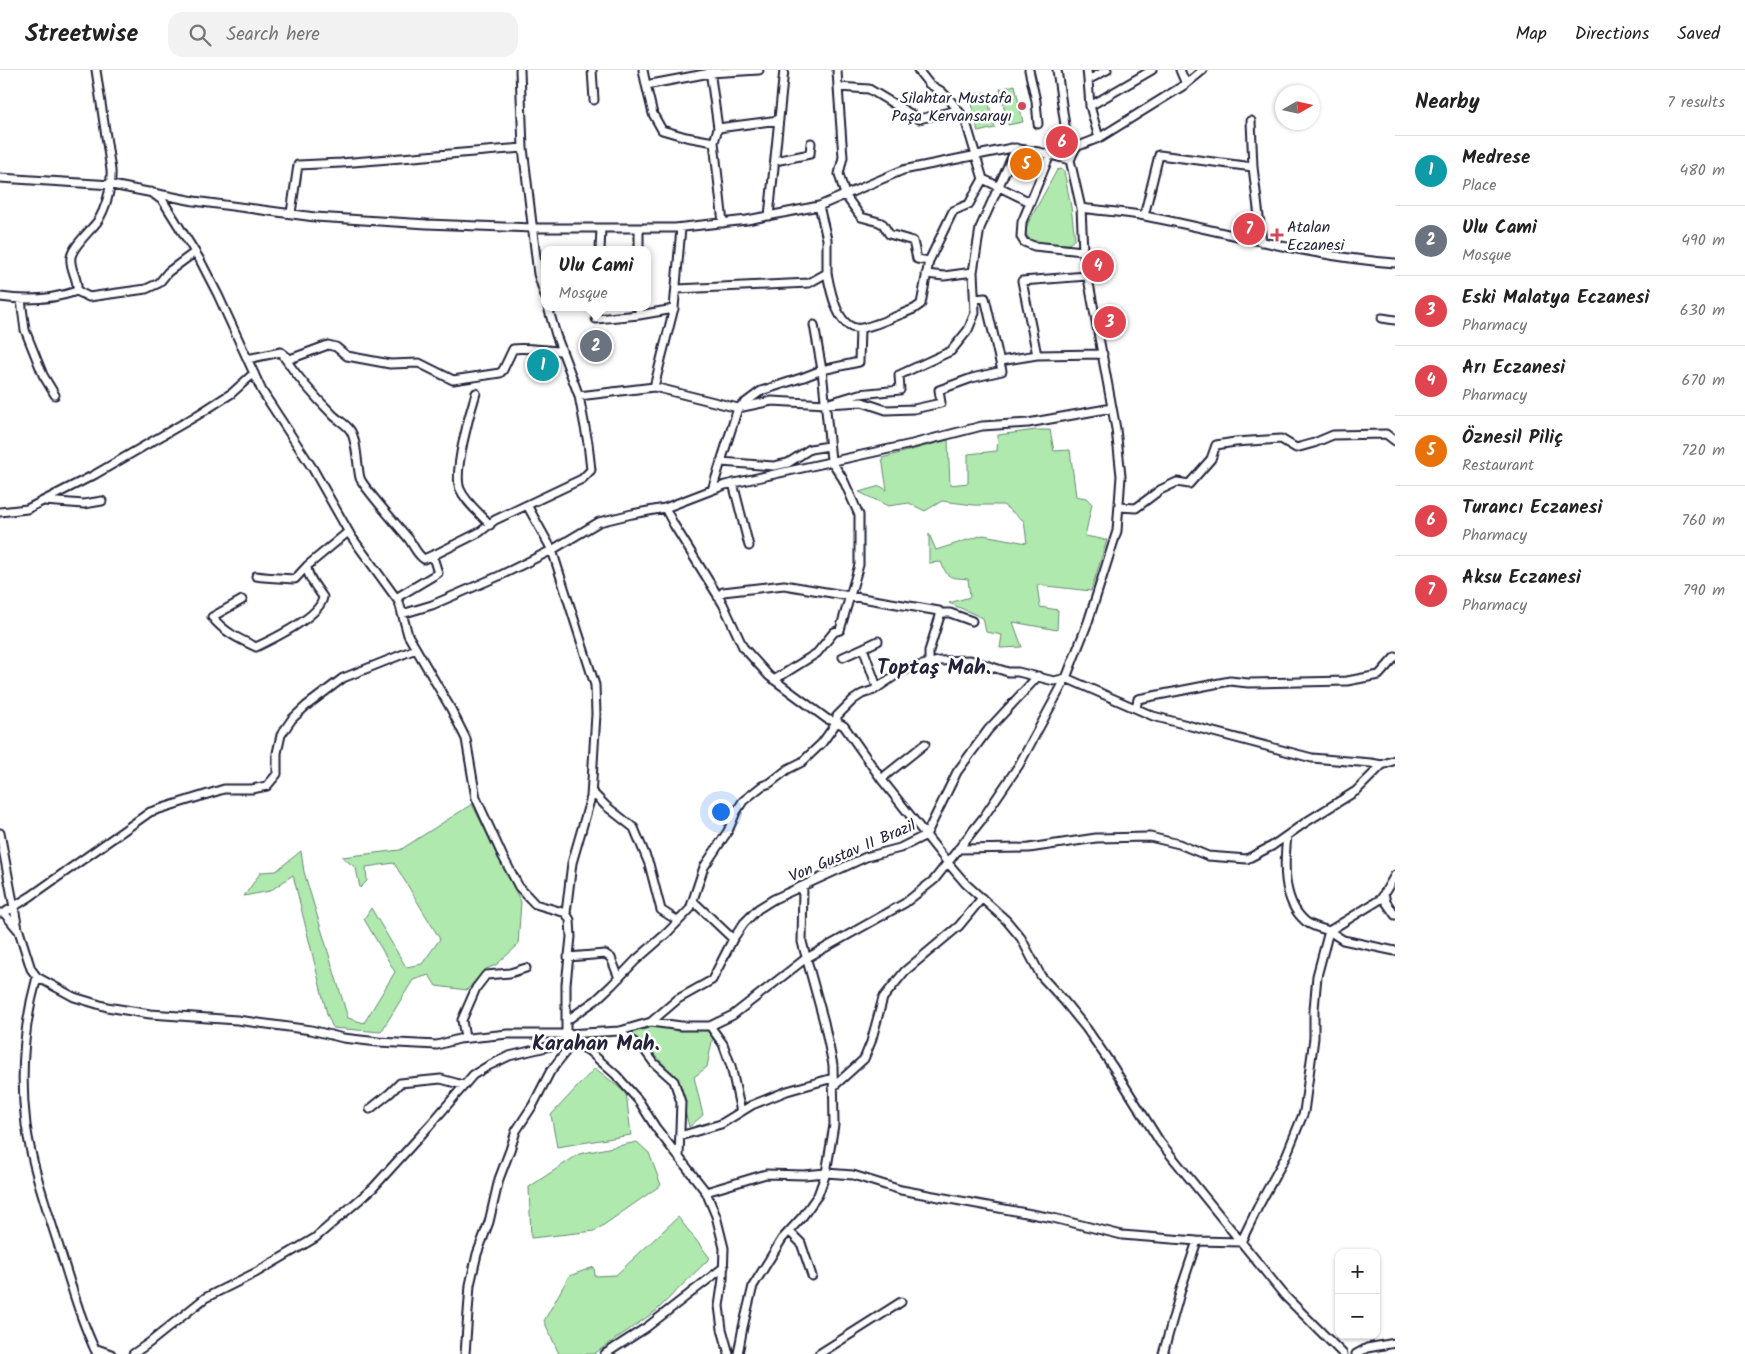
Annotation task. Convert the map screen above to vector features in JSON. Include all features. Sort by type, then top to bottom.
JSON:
[{"type":"street","points":[[77,291],[78,284],[71,266],[72,255],[98,220],[112,185],[96,70]]},
{"type":"street","points":[[520,70],[523,148],[538,274],[541,283]]},
{"type":"street","points":[[592,70],[594,100]]},
{"type":"street","points":[[643,70],[653,114],[662,130],[714,142]]},
{"type":"street","points":[[646,85],[710,72],[759,70]]},
{"type":"street","points":[[769,216],[784,70]]},
{"type":"street","points":[[837,70],[843,157],[839,174],[845,195],[861,217],[883,224],[889,234],[913,241],[917,258],[929,261]]},
{"type":"street","points":[[819,206],[827,239],[827,273],[831,296],[837,310],[849,326],[860,329],[914,309],[922,304],[929,261],[953,211],[969,204],[983,179],[965,119],[941,91],[929,84],[918,70]]},
{"type":"street","points":[[1029,70],[1036,101],[1038,124]]},
{"type":"street","points":[[0,833],[19,931],[31,970],[37,977],[74,997],[107,1007],[150,1014],[237,1020],[311,1030],[343,1038],[407,1045],[437,1045],[465,1038],[508,1034],[569,1037],[620,1031],[651,1022],[681,1026],[710,1026],[733,1015],[805,959],[905,903],[934,880],[983,818],[1019,765],[1066,678],[1088,622],[1117,531],[1122,476],[1116,429],[1087,276],[1083,251],[1081,208],[1070,160],[1057,70]]},
{"type":"street","points":[[1087,70],[1090,106],[1099,138]]},
{"type":"street","points":[[1088,80],[1107,70]]},
{"type":"street","points":[[1090,106],[1152,70]]},
{"type":"street","points":[[1180,70],[1186,84]]},
{"type":"street","points":[[1070,160],[1076,147],[1099,138],[1186,84],[1203,70]]},
{"type":"street","points":[[710,72],[718,128],[714,142],[723,223]]},
{"type":"street","points":[[838,87],[869,89],[919,120],[958,110]]},
{"type":"street","points":[[718,128],[779,120]]},
{"type":"street","points":[[1251,121],[1253,167],[1262,242]]},
{"type":"street","points":[[775,160],[810,154],[810,143]]},
{"type":"street","points":[[291,214],[298,165],[358,162],[523,148]]},
{"type":"street","points":[[0,178],[112,185],[194,201],[291,214],[427,224],[532,228],[681,228],[769,216],[819,206],[903,170],[1016,148],[1070,160]]},
{"type":"street","points":[[826,404],[859,394],[900,390],[899,375],[951,352],[968,330],[975,312],[973,272],[980,228],[1016,148]]},
{"type":"street","points":[[1050,155],[1020,229],[1021,236],[1024,242],[1034,246],[1083,251]]},
{"type":"street","points":[[1144,216],[1159,155],[1253,167]]},
{"type":"street","points":[[983,179],[1030,202]]},
{"type":"street","points":[[151,192],[163,201],[195,252],[218,295],[262,391],[313,469],[348,532],[399,602],[408,635],[466,738],[476,798],[503,857],[520,887],[535,904],[566,913]]},
{"type":"street","points":[[1081,208],[1144,216],[1358,261],[1395,263]]},
{"type":"street","points":[[600,246],[601,228]]},
{"type":"street","points":[[639,228],[639,246]]},
{"type":"street","points":[[654,387],[674,309],[681,228]]},
{"type":"street","points":[[0,297],[21,300],[59,298],[77,291],[89,297],[146,289],[159,283],[168,272],[195,252]]},
{"type":"street","points":[[926,274],[944,276],[973,272]]},
{"type":"street","points":[[677,289],[809,283],[827,273]]},
{"type":"street","points":[[1037,355],[1022,281],[1087,276]]},
{"type":"street","points":[[579,396],[654,387],[738,408],[772,402],[826,404],[862,402],[886,410],[914,409],[941,403],[939,390],[972,378],[1002,371],[986,298],[974,299]]},
{"type":"street","points":[[21,300],[25,330],[43,375],[55,395]]},
{"type":"street","points":[[651,310],[674,309]]},
{"type":"street","points":[[281,352],[293,371],[314,396],[334,417],[351,430],[361,479],[424,559],[582,479],[591,470],[579,396],[549,311]]},
{"type":"street","points":[[597,311],[596,319],[639,311]]},
{"type":"street","points":[[1382,318],[1395,320]]},
{"type":"street","points":[[774,680],[817,653],[834,632],[840,630],[859,565],[859,515],[843,479],[831,460],[822,370],[814,325]]},
{"type":"street","points":[[712,490],[738,408],[761,391],[822,370],[859,362],[860,329]]},
{"type":"street","points":[[247,359],[281,352],[290,359],[328,345],[336,347],[347,356],[390,364],[419,363],[453,380],[500,373],[513,349],[562,351]]},
{"type":"street","points":[[1000,361],[1037,355],[1103,354]]},
{"type":"street","points":[[0,512],[27,509],[94,475],[196,416],[232,393],[254,374]]},
{"type":"street","points":[[476,393],[462,443],[458,487],[466,500],[490,524]]},
{"type":"street","points":[[402,614],[432,605],[499,576],[552,550],[599,522],[665,508],[733,483],[831,460],[912,444],[982,426],[1028,423],[1112,408]]},
{"type":"street","points":[[1119,507],[1136,508],[1160,490],[1177,482],[1189,484],[1211,459],[1216,445],[1281,439],[1296,448],[1333,435],[1358,433],[1386,434],[1395,441]]},
{"type":"street","points":[[721,462],[774,466],[788,463],[810,449],[829,446]]},
{"type":"street","points":[[733,483],[749,546]]},
{"type":"street","points":[[43,501],[84,504],[102,502]]},
{"type":"street","points":[[465,1354],[470,1286],[477,1254],[489,1222],[507,1157],[516,1131],[533,1105],[569,1037],[566,1020],[566,984],[571,937],[570,920],[566,913],[572,863],[592,792],[596,714],[595,685],[552,550],[528,505]]},
{"type":"street","points":[[665,508],[718,597],[743,647],[774,680],[827,719],[844,726],[882,780],[966,884],[1006,920],[1021,938],[1041,976],[1086,1028],[1160,1142],[1285,1296],[1342,1354]]},
{"type":"street","points":[[256,576],[295,579],[307,566],[348,532]]},
{"type":"street","points":[[396,598],[438,573],[433,557],[436,554]]},
{"type":"street","points":[[242,600],[212,617],[217,624],[232,636],[256,647],[307,618],[323,602],[323,596],[312,581],[307,566]]},
{"type":"street","points":[[718,597],[723,592],[784,585],[822,590],[939,611],[940,613],[950,613],[972,621]]},
{"type":"street","points":[[929,664],[929,651],[940,613]]},
{"type":"street","points":[[843,657],[878,642]]},
{"type":"street","points":[[863,648],[877,687]]},
{"type":"street","points":[[19,931],[2,913],[31,896],[150,812],[224,788],[267,786],[277,774],[277,753],[281,735],[292,719],[306,706],[343,678],[416,649]]},
{"type":"street","points":[[1136,708],[1138,699],[1230,681],[1347,681],[1379,674],[1395,657]]},
{"type":"street","points":[[566,1020],[596,1000],[636,960],[667,934],[690,909],[699,877],[728,831],[743,801],[762,786],[770,783],[788,769],[802,762],[822,743],[838,722],[837,716],[853,700],[910,668],[951,660],[970,660],[994,666],[1008,672],[1038,676],[1054,681],[1066,678],[1153,716],[1312,758],[1382,765]]},
{"type":"street","name":"Von Gustav II Brazil","points":[[651,1022],[678,1000],[712,980],[733,939],[744,923],[774,899],[866,857],[900,848],[926,835],[957,772],[988,730],[1038,676]]},
{"type":"street","points":[[882,780],[925,744]]},
{"type":"street","points":[[958,849],[1029,848],[1096,838],[1150,837],[1179,844],[1208,856],[1247,859],[1272,846],[1356,791],[1382,765],[1395,760]]},
{"type":"street","points":[[592,792],[606,806],[634,828],[648,864],[662,910],[678,921]]},
{"type":"street","points":[[1287,836],[1284,863],[1291,902],[1304,921],[1329,931],[1343,940],[1395,951]]},
{"type":"street","points":[[1241,1242],[1286,1156],[1304,1112],[1314,1038],[1317,976],[1329,931],[1381,898],[1395,875]]},
{"type":"street","points":[[738,1354],[742,1327],[753,1286],[764,1266],[818,1195],[826,1173],[834,1125],[833,1065],[824,1022],[805,959],[802,942],[804,886]]},
{"type":"street","points":[[1384,894],[1386,902],[1395,915]]},
{"type":"street","points":[[833,1087],[864,1059],[884,998],[905,971],[959,926],[982,898]]},
{"type":"street","points":[[693,901],[733,939]]},
{"type":"street","points":[[568,957],[605,954],[611,958],[619,978]]},
{"type":"street","points":[[465,1038],[462,1020],[476,988],[486,976],[510,973],[526,968]]},
{"type":"street","points":[[37,977],[31,998],[24,1066],[26,1125],[30,1147],[84,1328],[95,1351],[111,1354]]},
{"type":"street","points":[[710,1026],[723,1044],[731,1066],[741,1112]]},
{"type":"street","points":[[620,1031],[643,1048],[654,1063],[674,1081],[681,1102],[679,1157]]},
{"type":"street","points":[[133,1354],[205,1298],[286,1256],[323,1232],[379,1181],[473,1075],[498,1060],[522,1052],[555,1045],[569,1037]]},
{"type":"street","points":[[569,1037],[589,1051],[616,1075],[639,1101],[656,1128],[706,1192],[716,1216],[724,1248],[724,1267],[719,1306],[722,1329],[729,1354]]},
{"type":"street","points":[[680,1136],[721,1124],[752,1105],[787,1091],[833,1078]]},
{"type":"street","points":[[370,1109],[400,1083],[441,1079],[463,1085]]},
{"type":"street","points":[[706,1192],[766,1174],[804,1175],[826,1173],[853,1175],[901,1190],[1053,1218],[1122,1235],[1197,1242],[1241,1242]]},
{"type":"street","points":[[789,1232],[801,1243],[812,1276]]},
{"type":"street","points":[[1163,1354],[1182,1286],[1197,1242]]},
{"type":"street","points":[[605,1354],[647,1327],[724,1267]]},
{"type":"street","points":[[819,1354],[901,1302]]},
{"type":"street","points":[[1356,1354],[1367,1348],[1395,1343]]},
{"type":"green space","points":[[1015,85],[1023,122],[1008,125],[1000,89]]},
{"type":"green space","points":[[986,92],[995,128],[978,132],[970,95]]},
{"type":"green space","points":[[1061,169],[1064,171],[1075,239],[1069,244],[1030,241],[1026,234],[1027,225],[1057,170]]},
{"type":"green space","points":[[1050,430],[1054,451],[1070,450],[1076,496],[1086,498],[1092,504],[1085,536],[1107,540],[1091,591],[1037,585],[1040,607],[1058,610],[1057,630],[1013,622],[1022,647],[1000,648],[1002,635],[986,632],[983,618],[949,603],[970,597],[968,579],[948,575],[941,562],[929,563],[929,534],[936,550],[983,535],[1027,543],[1024,521],[1003,505],[974,505],[942,501],[925,511],[909,503],[888,506],[859,492],[880,486],[887,490],[882,458],[948,440],[950,485],[968,483],[968,454],[997,451],[998,435]]},
{"type":"green space","points":[[472,804],[521,902],[518,945],[496,965],[486,969],[467,990],[436,986],[429,975],[413,980],[381,1032],[333,1028],[327,1014],[293,875],[270,891],[244,896],[261,872],[276,871],[301,851],[304,872],[348,1018],[364,1023],[395,972],[364,919],[371,908],[406,967],[422,964],[440,939],[394,863],[366,867],[367,881],[360,888],[356,868],[342,857],[400,850]]},
{"type":"green space","points":[[651,1022],[710,1026],[713,1036],[707,1067],[694,1077],[703,1115],[689,1127],[677,1079],[646,1045],[622,1033]]},
{"type":"green space","points":[[595,1068],[626,1093],[631,1135],[557,1147],[551,1115]]},
{"type":"green space","points":[[637,1142],[649,1153],[661,1185],[595,1231],[531,1238],[529,1187],[579,1154]]},
{"type":"green space","points":[[678,1217],[710,1258],[656,1311],[594,1354],[559,1354],[544,1321],[569,1276],[594,1267],[595,1276],[616,1275]]},
{"type":"place","name":"Silahtar Mustafa Paşa Kervansarayı","points":[[1022,106]]},
{"type":"place","name":"Turancı Eczanesi","points":[[1062,142]]},
{"type":"place","name":"Öznesil Piliç","points":[[1026,164]]},
{"type":"place","name":"Aksu Eczanesi","points":[[1249,229]]},
{"type":"place","name":"Atalan Eczanesi","points":[[1277,235]]},
{"type":"place","name":"Arı Eczanesi","points":[[1098,266]]},
{"type":"place","name":"Eski Malatya Eczanesi","points":[[1110,322]]},
{"type":"place","name":"Ulu Cami","points":[[596,346]]},
{"type":"place","name":"Medrese","points":[[543,365]]},
{"type":"district","name":"Toptaş Mah.","points":[[934,667]]},
{"type":"district","name":"Karahan Mah.","points":[[596,1043]]}]
